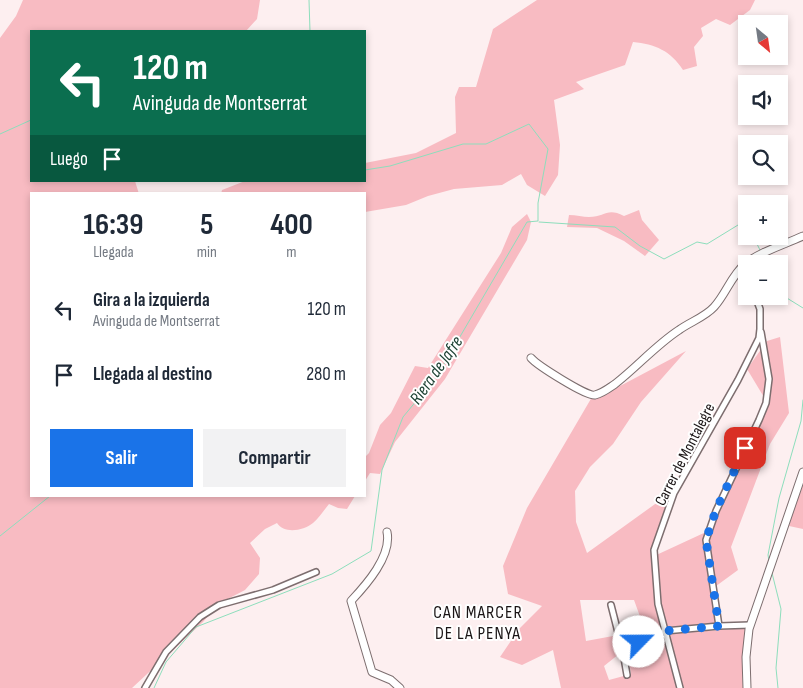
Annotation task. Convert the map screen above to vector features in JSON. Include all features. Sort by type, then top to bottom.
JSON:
[{"type":"street","points":[[763,255],[803,236]]},
{"type":"street","points":[[531,358],[540,366],[560,376],[588,395],[596,395],[633,370],[678,330],[712,310],[738,272]]},
{"type":"street","name":"Carrer de Montalegre","points":[[680,688],[658,604],[654,550],[674,493],[738,380],[758,338],[760,329],[758,305]]},
{"type":"street","points":[[719,626],[706,540],[716,510],[766,403],[769,378],[760,329]]},
{"type":"street","points":[[748,688],[746,647],[750,625],[803,472]]},
{"type":"street","points":[[387,532],[387,544],[382,562],[351,601],[372,672],[392,680],[400,688]]},
{"type":"street","points":[[144,688],[166,652],[200,617],[219,605],[273,590],[316,572]]},
{"type":"street","points":[[611,605],[627,676]]},
{"type":"street","points":[[623,652],[639,642],[665,631],[750,625]]},
{"type":"shaded area","points":[[23,0],[260,0],[257,19],[247,30],[30,30],[30,182],[135,182],[138,192],[30,192],[30,497],[354,497],[347,509],[329,504],[315,521],[304,528],[289,530],[284,529],[277,523],[265,529],[250,543],[260,558],[259,574],[245,590],[218,604],[203,622],[132,688],[0,688],[0,38],[16,16]]},
{"type":"shaded area","points":[[537,0],[755,0],[750,10],[743,15],[738,15],[738,19],[730,25],[716,19],[701,28],[703,36],[694,47],[697,66],[683,70],[668,53],[655,47],[633,42],[625,65],[576,82],[584,89],[554,100],[560,145],[558,175],[545,196],[527,185],[521,174],[502,185],[454,189],[428,196],[406,205],[366,212],[366,192],[222,192],[222,190],[242,182],[366,182],[366,163],[416,153],[456,133],[455,97],[459,87],[476,87],[493,29]]},
{"type":"shaded area","points":[[639,210],[642,220],[659,240],[645,256],[624,241],[597,228],[567,227],[569,215],[594,217],[614,212],[624,216]]},
{"type":"shaded area","points":[[527,214],[531,222],[527,240],[445,379],[395,442],[380,474],[370,473],[366,479],[366,456],[380,425],[391,413],[415,366],[428,368],[501,253],[512,227]]},
{"type":"shaded area","points":[[780,337],[789,413],[770,444],[731,547],[738,570],[712,589],[717,623],[646,633],[634,600],[580,600],[586,641],[613,636],[619,654],[604,666],[609,680],[631,674],[628,654],[668,634],[745,628],[743,688],[561,688],[553,650],[522,665],[500,657],[519,629],[542,606],[508,594],[503,566],[527,508],[592,397],[622,385],[686,351],[641,402],[613,444],[590,467],[575,491],[576,522],[587,553],[669,494],[652,557],[706,532],[768,404],[747,369],[767,341]]},
{"type":"shaded area","points":[[803,478],[803,529],[789,526]]},
{"type":"waterway","name":"Riera de Jafre","points":[[309,0],[310,30]]},
{"type":"waterway","points":[[0,134],[30,120]]},
{"type":"waterway","name":"Riera de Jafre","points":[[154,688],[166,662],[196,627],[332,574],[371,551],[382,470],[403,417],[437,376],[527,222],[538,221],[538,203],[548,149],[529,124],[486,144],[463,144],[390,166],[366,170]]},
{"type":"waterway","points":[[539,222],[615,227],[640,246],[664,259],[697,242],[707,244],[738,225]]},
{"type":"waterway","points":[[758,245],[761,252]]},
{"type":"waterway","points":[[788,299],[803,308]]},
{"type":"waterway","points":[[769,561],[768,555],[779,498],[801,421],[803,400]]},
{"type":"waterway","points":[[0,536],[49,497]]},
{"type":"waterway","points":[[772,573],[781,609],[776,668],[778,688]]},
{"type":"district","name":"CAN MARCER DE LA PENYA","points":[[478,622]]},
{"type":"route","points":[[639,642],[665,631],[719,626],[706,540],[716,510],[745,448]]}]
